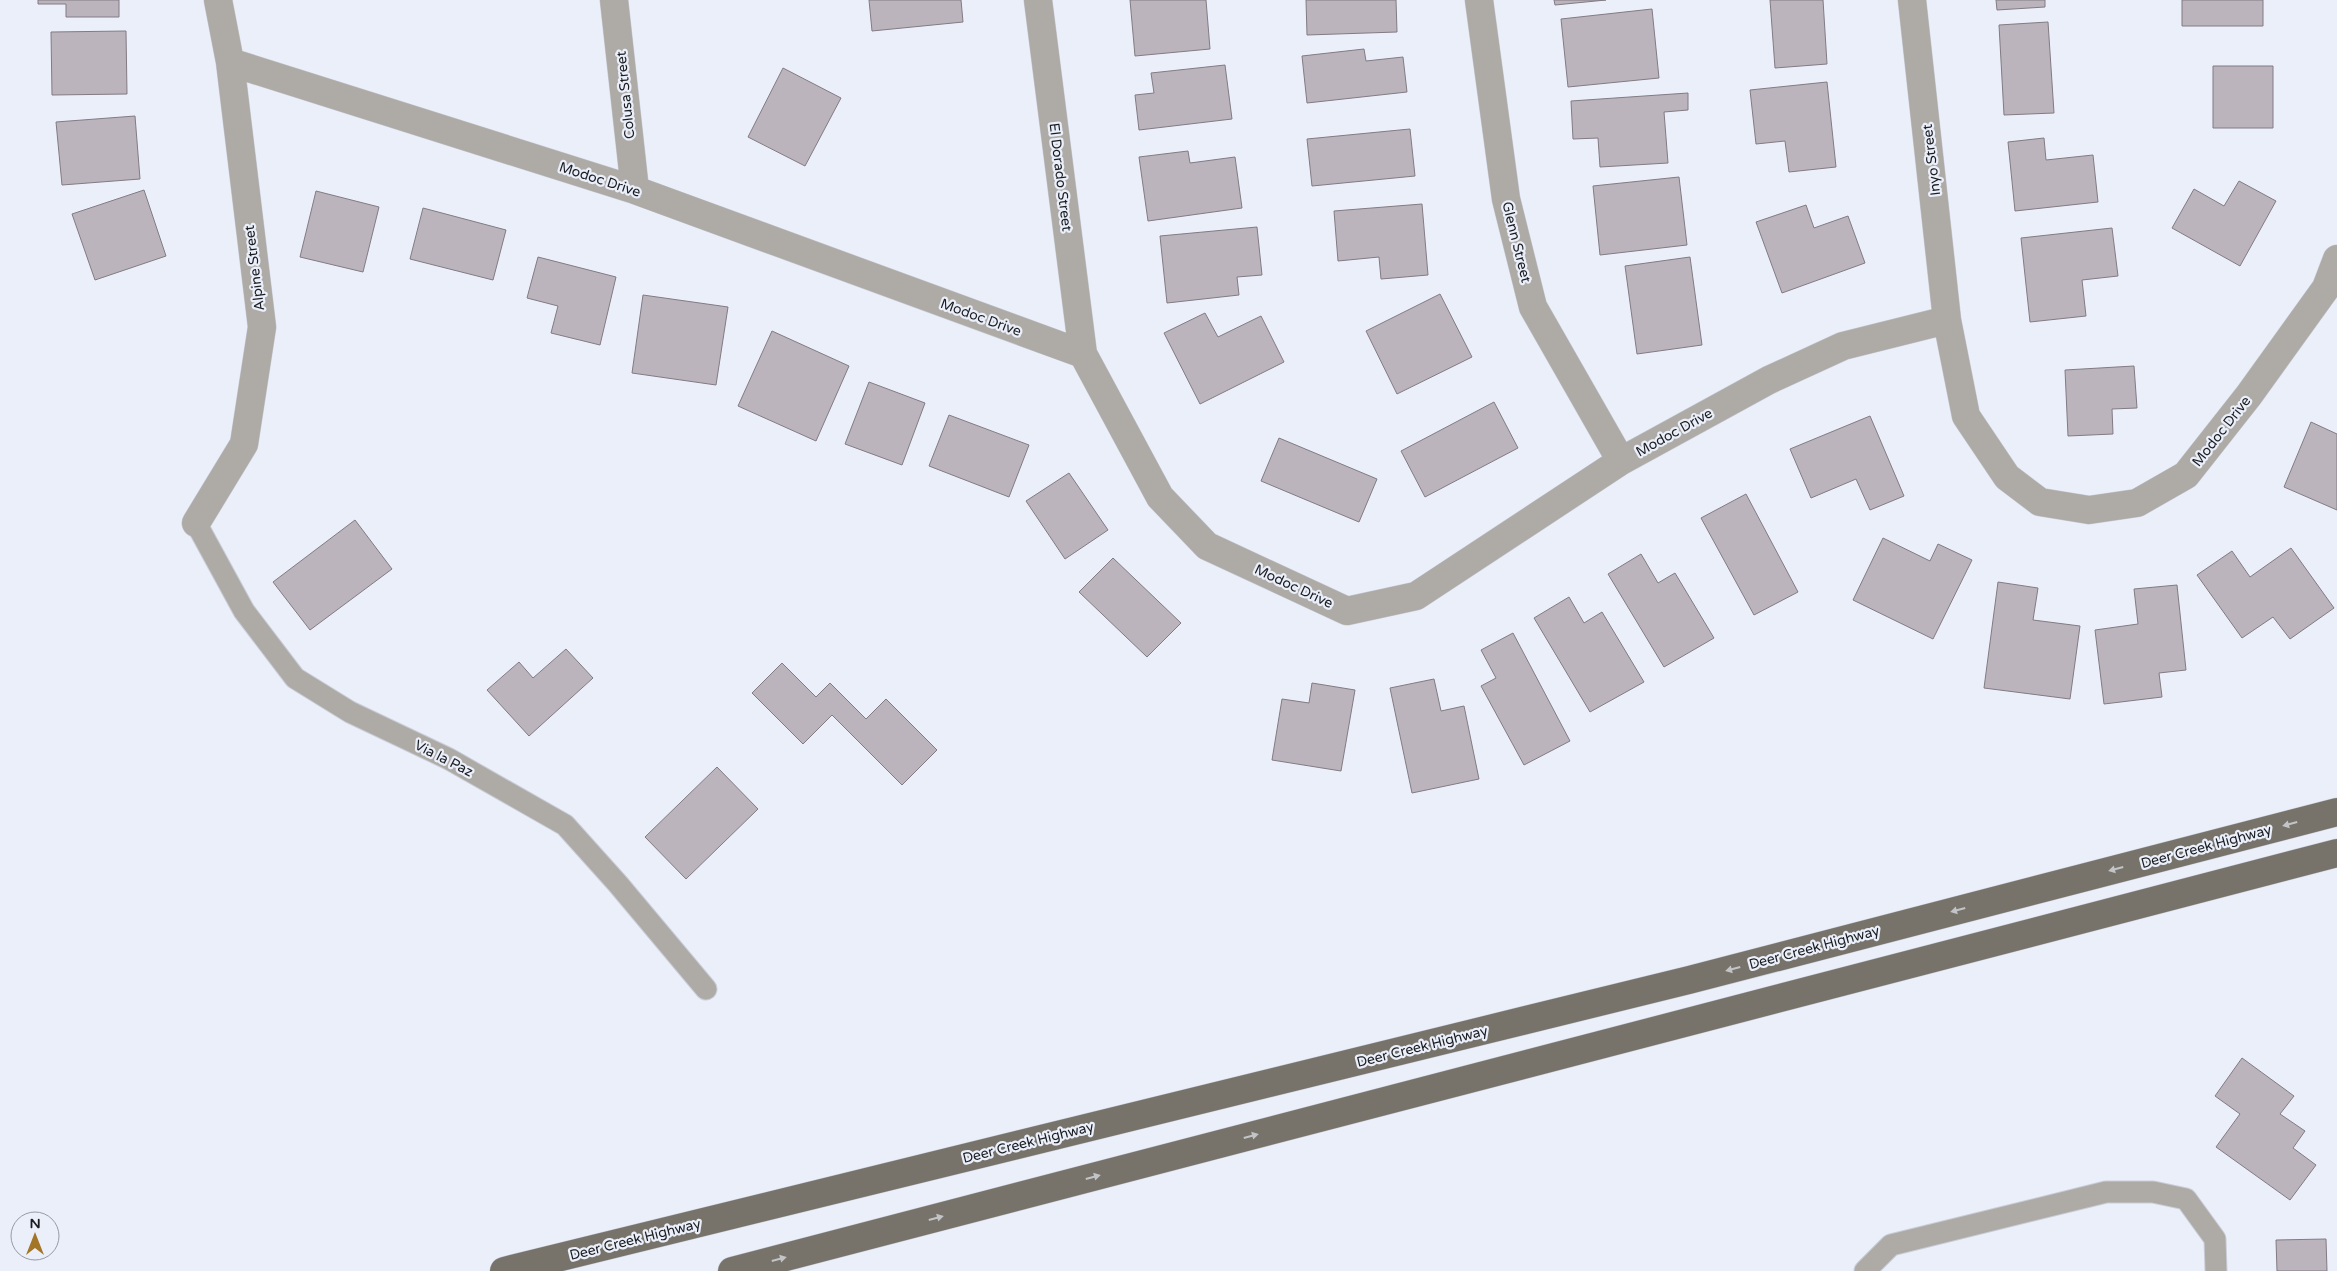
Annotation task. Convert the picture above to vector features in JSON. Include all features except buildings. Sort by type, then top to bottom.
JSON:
[{"type":"main road","name":"Deer Creek Highway","points":[[504,1271],[1689,980],[2337,812]]},
{"type":"main road","points":[[732,1271],[2337,853]]},
{"type":"street","name":"Alpine Street","points":[[196,523],[244,444],[262,327],[230,62],[218,0]]},
{"type":"street","name":"Colusa Street","points":[[614,0],[635,190]]},
{"type":"street","name":"El Dorado Street","points":[[1038,0],[1083,354]]},
{"type":"street","name":"Glenn Street","points":[[1479,0],[1506,200],[1533,307],[1621,461]]},
{"type":"street","name":"Inyo Street","points":[[1912,0],[1947,320]]},
{"type":"street","name":"Modoc Drive","points":[[230,62],[635,190],[1083,354],[1160,497],[1207,546],[1347,610],[1416,596],[1621,461],[1769,380],[1844,346],[1947,320],[1966,416],[2007,477],[2040,502],[2089,510],[2137,503],[2186,475],[2332,294],[2337,259]]},
{"type":"lane","name":"Via la Paz","points":[[196,523],[244,610],[295,678],[350,712],[449,759],[565,825],[618,884],[706,989]]},
{"type":"lane","points":[[1865,1271],[1891,1245],[2106,1192],[2153,1192],[2186,1200],[2215,1239],[2216,1271]]}]
